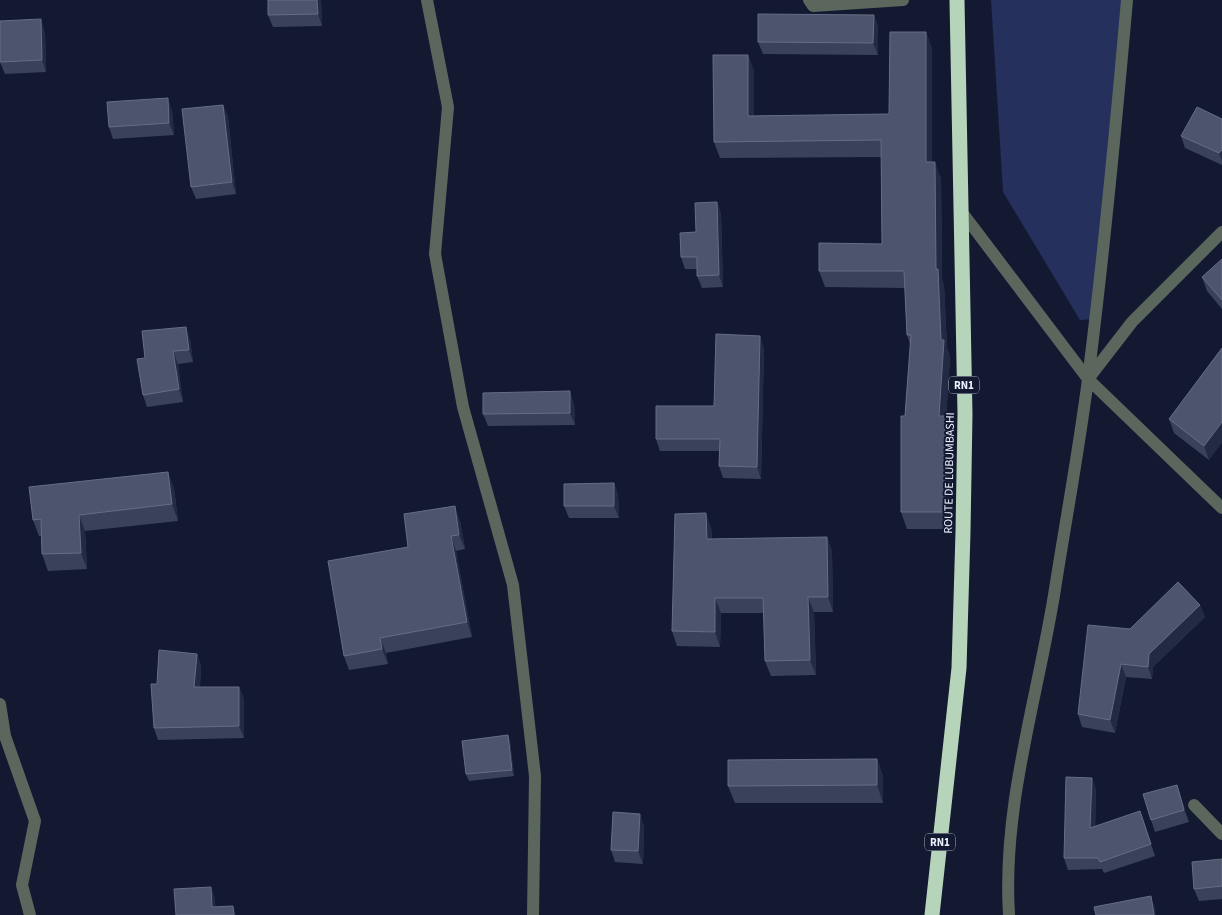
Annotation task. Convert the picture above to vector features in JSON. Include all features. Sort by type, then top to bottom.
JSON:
[{"type":"highway","name":"ROUTE DE LUBUMBASHI","points":[[932,915],[959,668],[965,414],[957,0]]},
{"type":"street","points":[[427,0],[448,107],[435,254],[463,407],[513,585],[535,776],[533,915]]},
{"type":"street","points":[[809,0],[813,6],[903,0]]},
{"type":"street","points":[[1009,915],[1008,894],[1013,822],[1031,703],[1054,596],[1088,379],[1117,116],[1127,0]]},
{"type":"street","points":[[962,211],[1088,379],[1222,508]]},
{"type":"street","points":[[1088,379],[1132,322],[1222,232]]},
{"type":"street","points":[[0,704],[5,736],[35,821],[22,885],[30,915]]},
{"type":"street","points":[[1194,805],[1222,834]]},
{"type":"shaded area","points":[[991,0],[1127,0],[1094,319],[1080,320],[1003,192]]},
{"type":"building","points":[[268,0],[317,0],[318,14],[268,15]]},
{"type":"building","points":[[758,14],[874,15],[873,43],[758,42]]},
{"type":"building","points":[[41,19],[42,60],[0,62],[0,21]]},
{"type":"building","points":[[890,32],[926,32],[926,162],[935,162],[936,269],[938,269],[941,340],[944,340],[939,416],[945,416],[946,512],[901,512],[901,416],[905,416],[911,335],[907,335],[904,271],[819,271],[819,243],[882,244],[881,140],[714,142],[713,55],[748,55],[748,116],[889,114]]},
{"type":"building","points":[[168,98],[169,123],[109,127],[107,102]]},
{"type":"building","points":[[223,105],[232,182],[191,187],[182,109]]},
{"type":"building","points":[[1197,107],[1222,119],[1222,150],[1219,153],[1181,136]]},
{"type":"building","points":[[717,202],[719,275],[697,276],[697,257],[681,257],[680,233],[696,232],[695,203]]},
{"type":"building","points":[[1222,259],[1222,300],[1202,277]]},
{"type":"building","points":[[186,327],[189,350],[173,351],[179,389],[143,395],[137,359],[145,358],[142,331]]},
{"type":"building","points":[[716,334],[760,336],[757,467],[719,466],[720,439],[656,439],[656,406],[714,406]]},
{"type":"building","points":[[1222,348],[1222,422],[1204,446],[1169,419]]},
{"type":"building","points":[[570,391],[570,413],[483,414],[483,393]]},
{"type":"building","points":[[168,472],[172,504],[79,515],[81,553],[42,554],[41,519],[33,520],[29,487]]},
{"type":"building","points":[[614,483],[614,506],[564,506],[564,484]]},
{"type":"building","points":[[455,506],[459,535],[451,536],[467,622],[380,638],[382,649],[344,656],[328,561],[408,547],[404,514]]},
{"type":"building","points":[[706,513],[707,539],[827,537],[828,597],[808,597],[810,660],[765,661],[763,598],[715,598],[715,632],[672,631],[675,514]]},
{"type":"building","points":[[1178,582],[1200,605],[1149,654],[1148,667],[1121,664],[1110,720],[1078,714],[1088,625],[1130,629]]},
{"type":"building","points":[[159,650],[197,654],[194,687],[239,687],[239,726],[154,728],[151,684],[157,684]]},
{"type":"building","points":[[508,735],[512,770],[466,774],[462,741]]},
{"type":"building","points":[[877,759],[877,785],[728,786],[728,760]]},
{"type":"building","points":[[1066,777],[1092,778],[1090,828],[1140,811],[1151,844],[1100,862],[1098,858],[1064,858]]},
{"type":"building","points":[[1177,785],[1184,810],[1151,820],[1143,794]]},
{"type":"building","points":[[613,812],[640,814],[638,851],[611,850]]},
{"type":"building","points":[[1222,859],[1222,886],[1194,889],[1192,862]]},
{"type":"building","points":[[211,887],[212,907],[233,906],[234,915],[176,915],[174,889]]},
{"type":"building","points":[[1151,896],[1154,915],[1096,915],[1094,907]]}]
